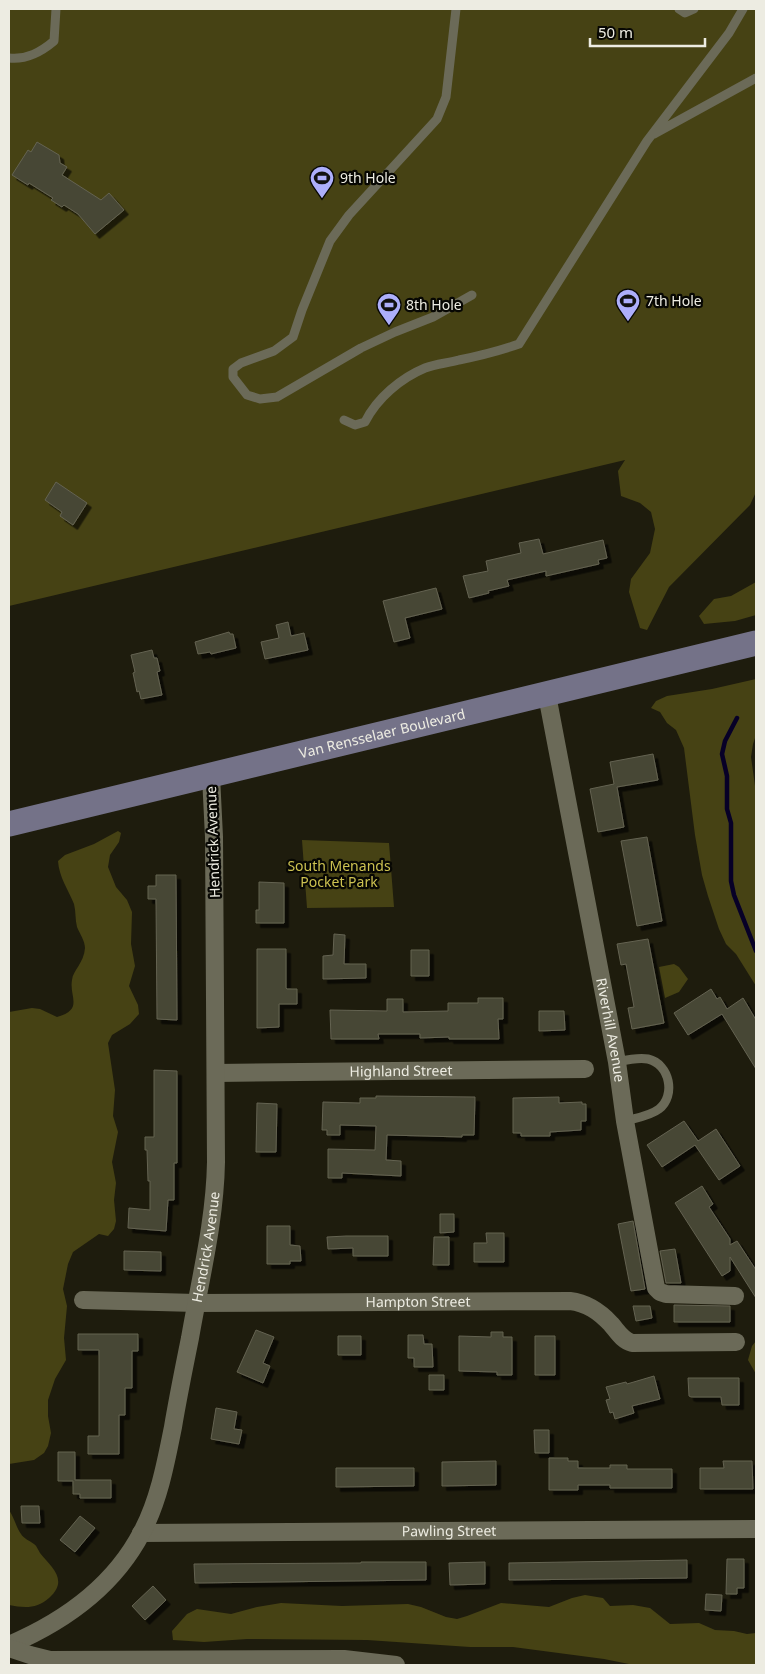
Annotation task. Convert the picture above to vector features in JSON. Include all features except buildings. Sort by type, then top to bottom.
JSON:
[{"type":"main road","name":"Van Rensselaer Boulevard","points":[[9,824],[756,643]]},
{"type":"street","name":"Riverhill Avenue","points":[[547,695],[617,1062],[625,1121],[656,1288],[665,1294],[734,1296]]},
{"type":"street","name":"Hendrick Avenue","points":[[9,1646],[45,1628],[81,1604],[110,1576],[141,1533],[158,1492],[166,1459],[215,1193],[214,837],[211,776]]},
{"type":"street","name":"Highland Street","points":[[216,1073],[585,1069]]},
{"type":"street","name":"Hampton Street","points":[[83,1300],[196,1303],[570,1301],[582,1303],[598,1311],[620,1336],[632,1343],[736,1342]]},
{"type":"street","name":"Pawling Street","points":[[141,1533],[756,1529]]},
{"type":"street","points":[[9,1646],[50,1660],[344,1659],[396,1665]]},
{"type":"lane","points":[[9,58],[19,59],[41,52],[54,41],[56,9]]},
{"type":"lane","points":[[456,9],[446,97],[437,119],[349,215],[330,241],[293,337],[274,351],[241,363],[233,369],[233,377],[247,395],[260,399],[277,397],[362,348],[433,317],[472,295]]},
{"type":"lane","points":[[679,9],[685,14],[694,9]]},
{"type":"lane","points":[[344,420],[355,425],[365,422],[383,397],[404,378],[426,367],[496,352],[519,344],[651,136],[729,33],[744,9]]},
{"type":"lane","points":[[651,136],[756,78]]},
{"type":"lane","points":[[617,1062],[642,1058],[652,1060],[664,1070],[669,1084],[668,1095],[660,1108],[650,1114],[625,1121]]},
{"type":"green space","points":[[9,9],[756,9],[756,492],[750,505],[669,587],[647,630],[640,628],[629,592],[631,579],[650,553],[655,529],[651,512],[640,503],[621,496],[618,471],[625,460],[9,606]]},
{"type":"green space","points":[[756,582],[756,615],[735,621],[704,624],[699,616],[714,599],[731,596]]},
{"type":"green space","points":[[756,679],[756,735],[751,757],[756,793],[756,986],[736,954],[726,944],[708,896],[695,835],[684,748],[676,730],[667,723],[660,712],[651,708],[656,701],[667,696],[712,689]]},
{"type":"green space","points":[[118,831],[121,833],[119,842],[110,855],[108,867],[116,887],[127,900],[132,912],[131,944],[135,966],[129,986],[138,1005],[139,1014],[130,1024],[112,1035],[108,1043],[115,1090],[113,1116],[118,1132],[112,1162],[116,1183],[114,1200],[116,1221],[114,1229],[108,1236],[99,1234],[73,1252],[68,1264],[63,1289],[67,1306],[64,1338],[66,1360],[55,1379],[48,1400],[51,1433],[48,1446],[44,1453],[34,1460],[9,1464],[9,1012],[32,1008],[40,1009],[57,1017],[65,1014],[73,1006],[72,980],[83,958],[85,945],[77,927],[74,904],[62,878],[58,861],[65,855],[94,844]]},
{"type":"green space","name":"South Menands Pocket Park","points":[[302,840],[389,843],[394,907],[307,908]]},
{"type":"green space","points":[[674,964],[679,967],[688,979],[679,992],[665,998],[659,967]]},
{"type":"green space","points":[[756,1341],[756,1374],[748,1360],[752,1346]]},
{"type":"green space","points":[[9,1510],[21,1534],[36,1546],[53,1569],[58,1580],[55,1592],[44,1602],[35,1606],[9,1605]]},
{"type":"green space","points":[[585,1595],[603,1598],[610,1606],[633,1605],[650,1608],[670,1624],[699,1623],[715,1630],[747,1634],[756,1633],[756,1665],[634,1665],[604,1659],[513,1647],[470,1647],[367,1640],[247,1639],[204,1642],[173,1640],[172,1631],[187,1614],[197,1609],[231,1614],[281,1603],[342,1606],[408,1604],[457,1619],[501,1603],[549,1607]]},
{"type":"waterway","points":[[737,718],[725,741],[722,754],[727,776],[727,809],[731,823],[731,881],[734,895],[756,951]]},
{"type":"place","name":"9th Hole","points":[[322,199]]},
{"type":"place","name":"7th Hole","points":[[628,322]]},
{"type":"place","name":"8th Hole","points":[[389,326]]}]
